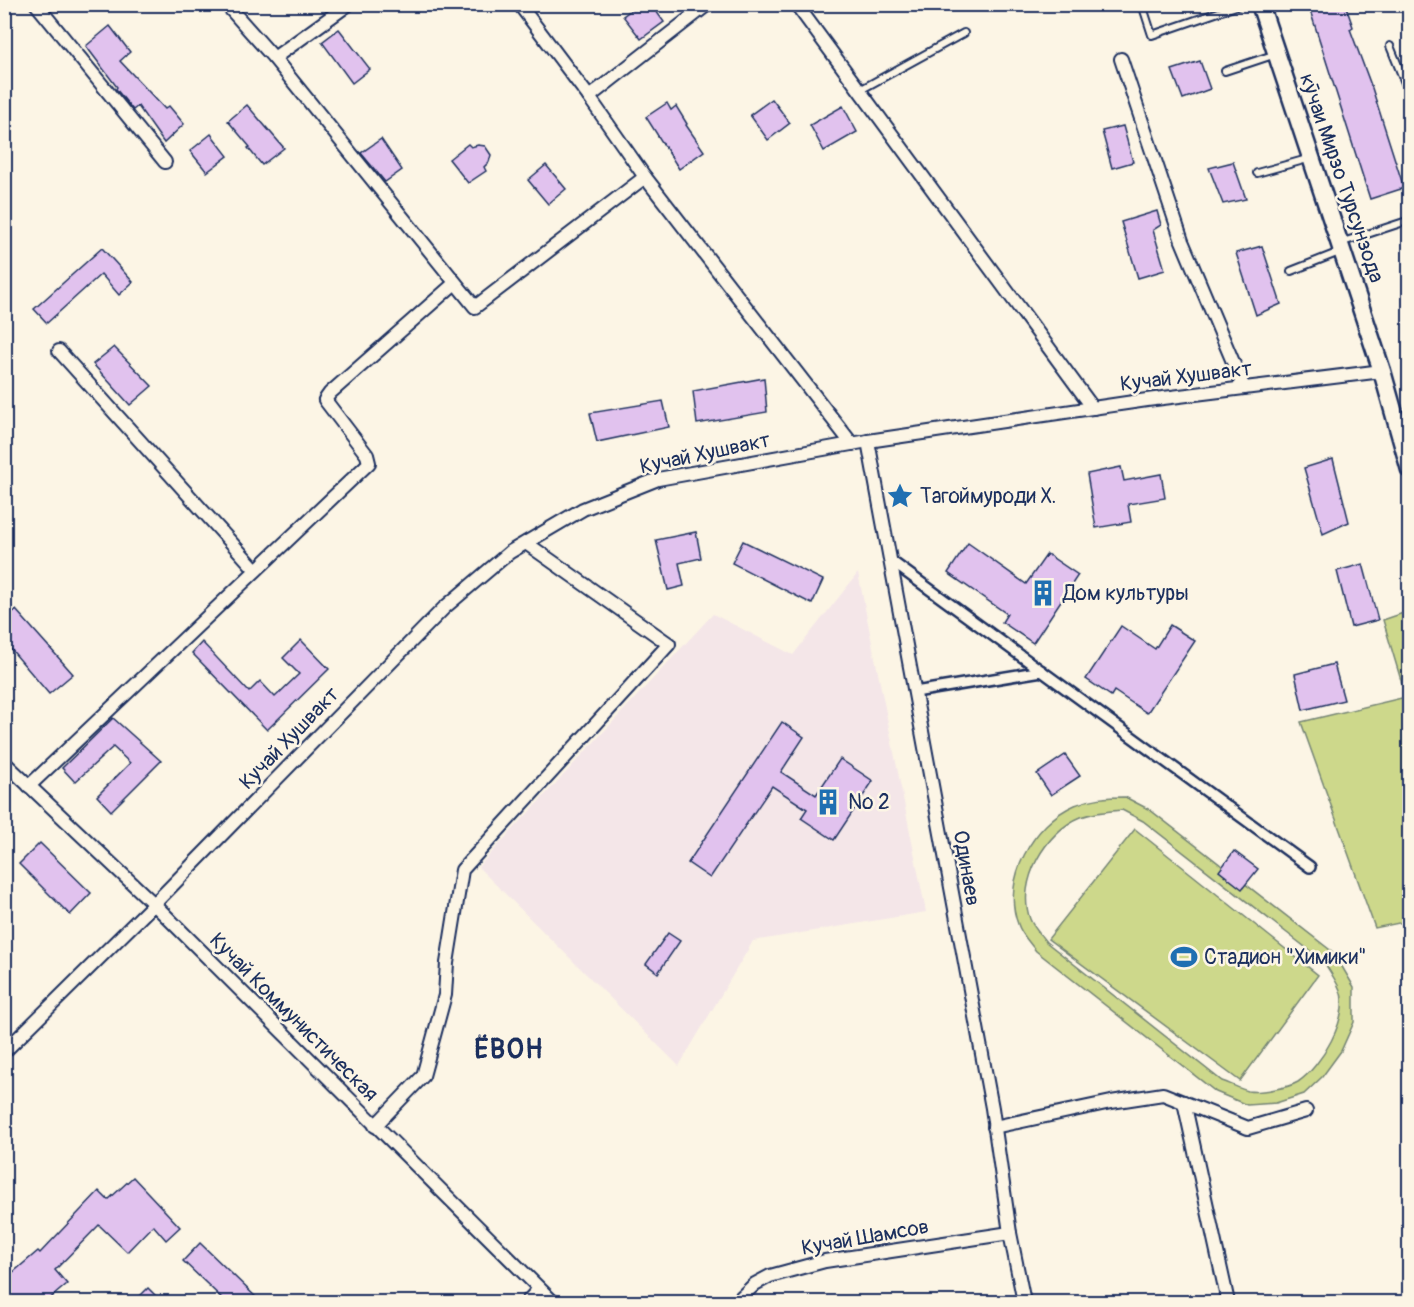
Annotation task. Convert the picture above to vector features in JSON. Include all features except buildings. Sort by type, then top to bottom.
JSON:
[{"type":"street","points":[[36,4],[165,162]]},
{"type":"street","points":[[226,4],[273,58],[475,307],[645,177]]},
{"type":"street","points":[[273,58],[349,4]]},
{"type":"street","points":[[519,4],[589,97],[645,177],[852,444]]},
{"type":"street","points":[[589,97],[708,4]]},
{"type":"street","points":[[796,4],[1094,408]]},
{"type":"street","name":"кӯчаи Мирзо Турсунзода","points":[[1260,4],[1382,371],[1410,470]]},
{"type":"street","points":[[1121,59],[1182,241],[1244,388]]},
{"type":"street","points":[[29,786],[369,463],[367,455],[325,400],[330,393],[455,283]]},
{"type":"street","points":[[59,351],[256,570]]},
{"type":"street","name":"Кучай Хушвакт","points":[[4,1052],[154,904],[444,608],[510,552],[583,509],[658,479],[868,441],[1094,408],[1382,371]]},
{"type":"street","name":"Одинаев","points":[[868,441],[1024,1302]]},
{"type":"street","points":[[375,1126],[423,1076],[445,995],[447,963],[462,870],[669,644],[526,543]]},
{"type":"street","points":[[891,561],[1310,867]]},
{"type":"street","points":[[915,692],[1042,671]]},
{"type":"street","name":"Кучай Коммунистическая","points":[[4,762],[154,904],[553,1302]]},
{"type":"street","points":[[994,1127],[1111,1102],[1163,1094],[1248,1128],[1306,1111]]},
{"type":"street","points":[[1184,1102],[1228,1302]]},
{"type":"street","name":"Кучай Шамсов","points":[[736,1302],[755,1284],[770,1276],[825,1261],[1010,1233]]},
{"type":"street","points":[[527,1302],[539,1289]]},
{"type":"lane","points":[[1142,4],[1152,35],[1242,4]]},
{"type":"lane","points":[[859,90],[964,33]]},
{"type":"lane","points":[[1390,46],[1410,95]]},
{"type":"lane","points":[[1225,71],[1276,54]]},
{"type":"lane","points":[[1257,173],[1311,158]]},
{"type":"lane","points":[[1291,271],[1341,247],[1410,220]]},
{"type":"shaded area","points":[[858,573],[926,912],[753,941],[679,1066],[478,867],[713,614],[793,655]]},
{"type":"green space","points":[[1409,611],[1409,921],[1375,928],[1301,722],[1406,697],[1383,620]]},
{"type":"green space","points":[[1125,797],[1150,810],[1334,953],[1354,987],[1354,1022],[1341,1051],[1322,1077],[1304,1094],[1276,1103],[1247,1105],[1216,1092],[1036,951],[1023,935],[1014,907],[1014,889],[1017,872],[1034,839],[1060,813],[1075,805],[1094,799]],"holes":[[[1122,810],[1143,821],[1323,961],[1334,979],[1340,990],[1342,1001],[1337,1027],[1316,1065],[1298,1082],[1281,1088],[1253,1091],[1222,1081],[1046,942],[1033,925],[1027,905],[1027,889],[1037,859],[1056,834],[1081,817],[1102,812]]]},
{"type":"green space","name":"Стадион \"Химики\"","points":[[1135,829],[1318,975],[1240,1081],[1048,939]]},
{"type":"place","name":"Тагоймуроди Х.","points":[[900,496]]},
{"type":"place","name":"Дом культуры","points":[[1043,593]]},
{"type":"place","name":"№ 2","points":[[828,802]]},
{"type":"place","name":"Стадион \"Химики\"","points":[[1184,957]]},
{"type":"district","name":"ЁВОН","points":[[509,1049]]}]
